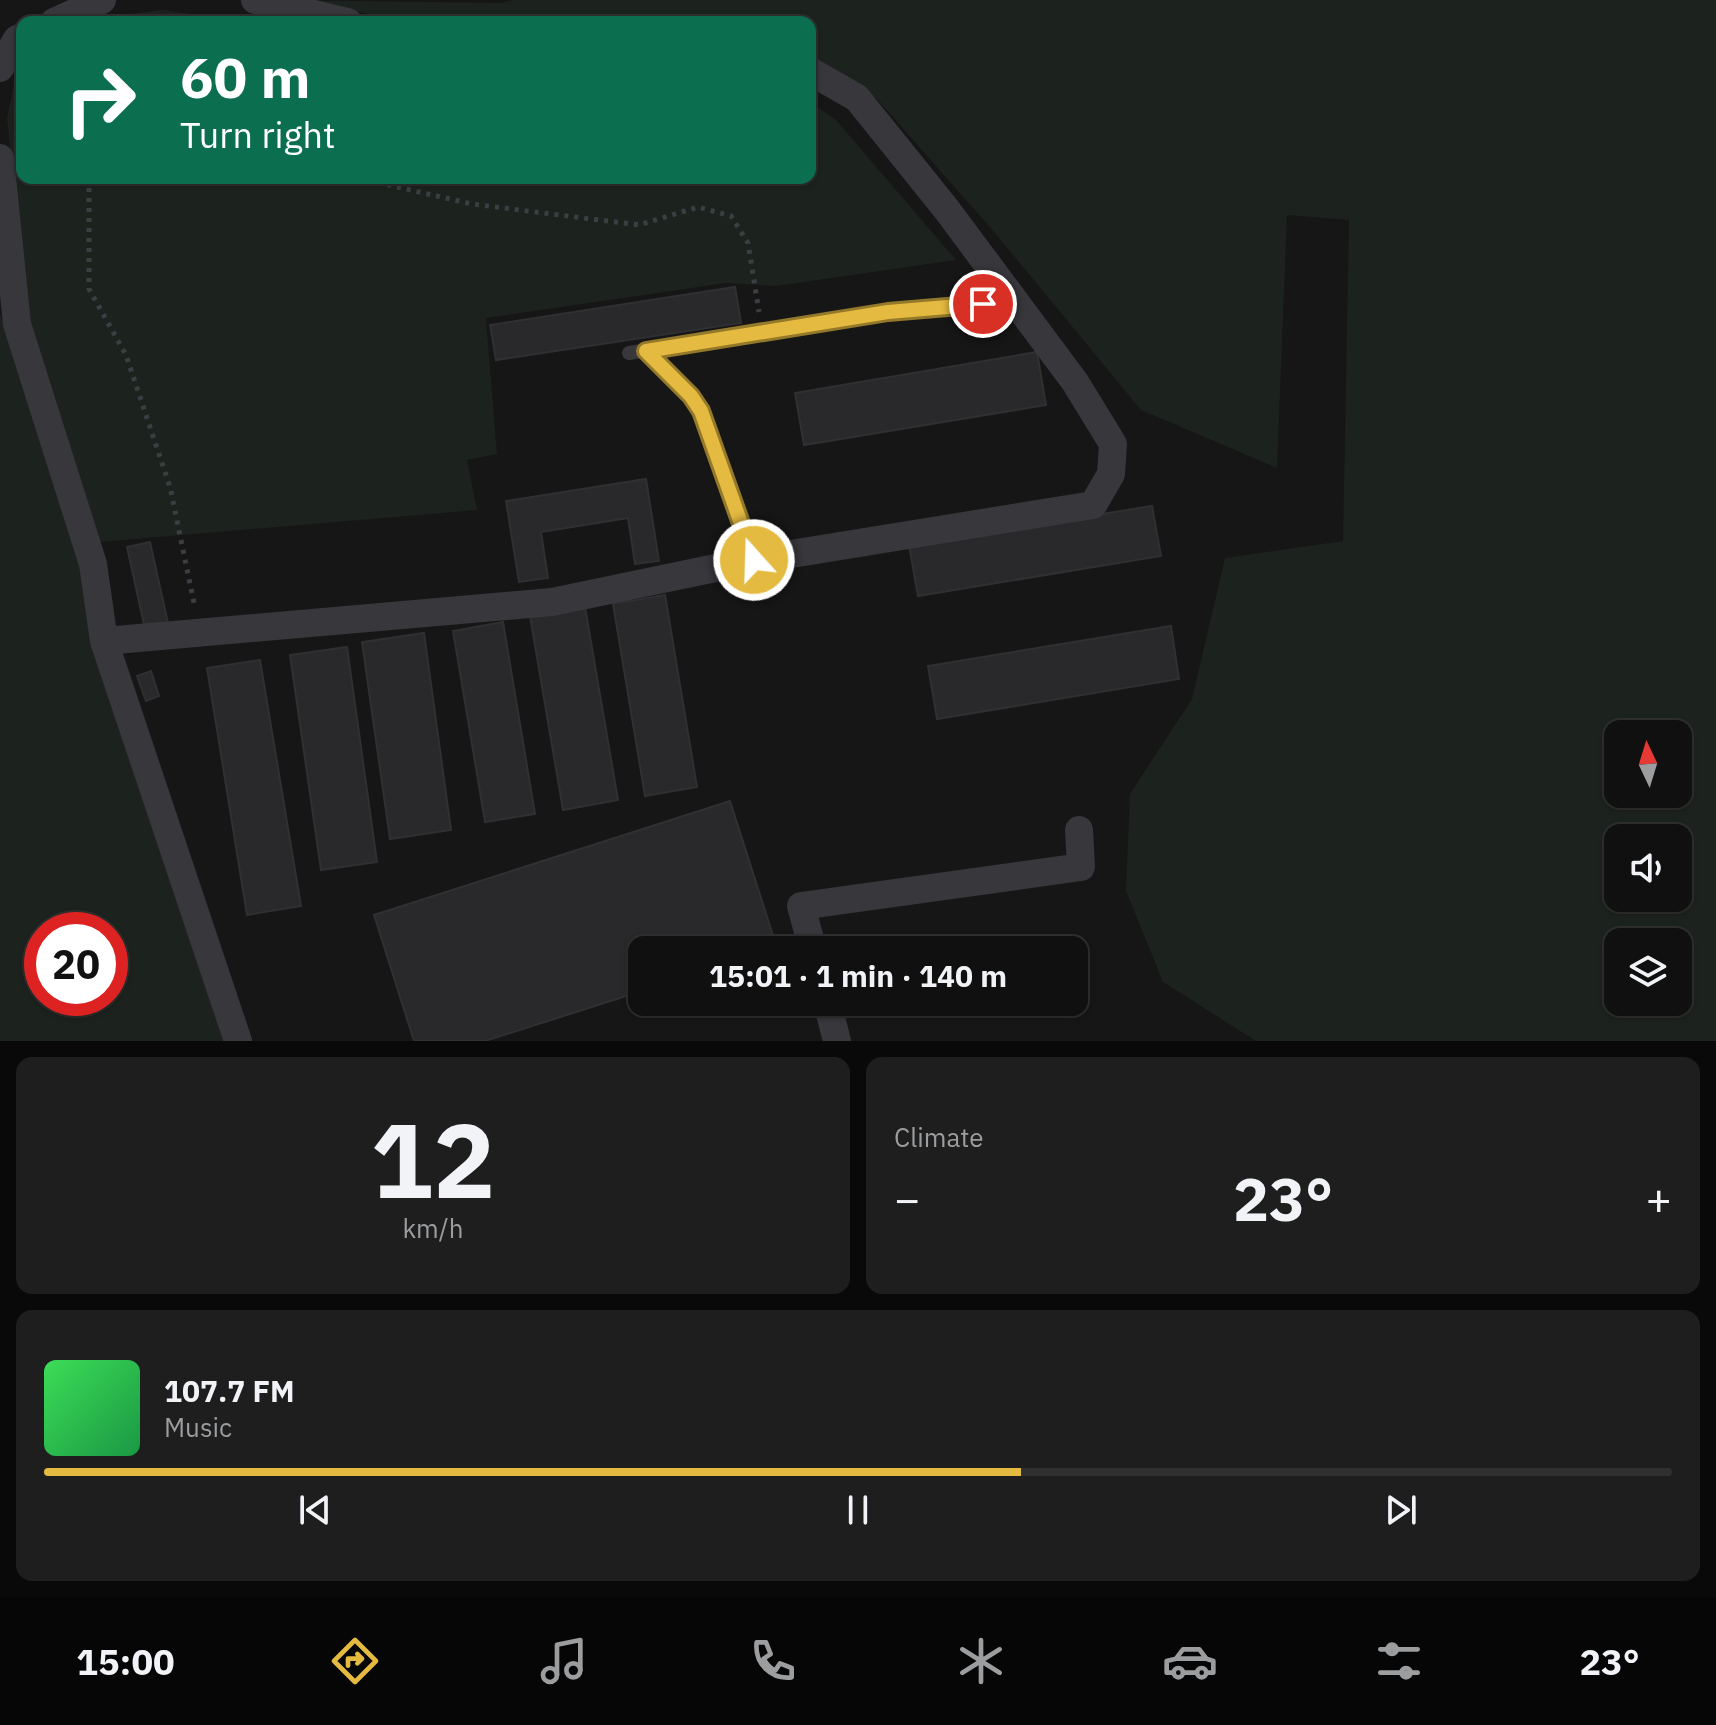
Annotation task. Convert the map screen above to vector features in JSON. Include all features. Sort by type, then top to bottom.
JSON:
[{"type":"street","points":[[67,16],[102,0]]},
{"type":"street","points":[[255,0],[323,16]]},
{"type":"street","points":[[0,68],[16,41]]},
{"type":"street","points":[[104,641],[552,602],[754,560],[1093,505],[1111,474],[1113,444],[1075,382],[947,210],[857,98],[816,74]]},
{"type":"street","points":[[0,158],[17,324],[93,564],[104,641],[238,1041]]},
{"type":"street","points":[[809,936],[801,906],[1081,867],[1079,830]]},
{"type":"street","points":[[831,1016],[837,1041]]},
{"type":"lane","points":[[629,353],[888,312],[1014,301]]},
{"type":"lane","points":[[646,351],[691,396],[701,411],[754,560]]},
{"type":"path","points":[[89,184],[89,289],[126,355],[170,487],[200,633]]},
{"type":"path","points":[[384,184],[472,204],[639,225],[698,207],[731,216],[748,243],[762,333]]},
{"type":"shaded area","points":[[288,0],[501,3],[513,0],[1716,0],[1716,1041],[1256,1041],[1163,982],[1126,891],[1130,794],[1192,699],[1225,558],[1343,541],[1349,220],[1287,215],[1277,468],[1141,410],[995,233],[876,98],[816,62],[816,16],[380,16]]},
{"type":"shaded area","points":[[162,10],[204,16],[115,16]]},
{"type":"shaded area","points":[[15,79],[16,184],[816,184],[816,106],[836,120],[956,260],[776,286],[726,283],[486,318],[497,454],[467,460],[477,510],[99,542],[28,314],[7,118]]},
{"type":"shaded area","points":[[0,314],[88,531],[230,1041],[0,1041]]},
{"type":"building","points":[[735,287],[741,323],[496,360],[490,325]]},
{"type":"building","points":[[1037,352],[1046,405],[804,445],[795,393]]},
{"type":"building","points":[[646,479],[659,561],[635,564],[628,518],[541,532],[548,578],[519,582],[506,501]]},
{"type":"building","points":[[1152,506],[1161,556],[918,596],[909,545]]},
{"type":"building","points":[[150,542],[168,623],[145,629],[127,547]]},
{"type":"building","points":[[665,595],[697,787],[645,796],[613,604]]},
{"type":"building","points":[[585,607],[618,800],[563,810],[530,616]]},
{"type":"building","points":[[503,622],[535,814],[485,822],[453,631]]},
{"type":"building","points":[[1171,626],[1179,679],[937,719],[928,666]]},
{"type":"building","points":[[424,633],[451,830],[390,839],[362,642]]},
{"type":"building","points":[[347,647],[377,862],[321,870],[290,655]]},
{"type":"building","points":[[260,660],[301,906],[247,915],[207,668]]},
{"type":"building","points":[[151,671],[159,696],[146,701],[137,676]]},
{"type":"building","points":[[730,801],[773,936],[628,936],[628,995],[485,1041],[414,1041],[374,915]]},
{"type":"route","points":[[754,560],[701,411],[691,396],[646,351],[888,312],[983,304]]}]
